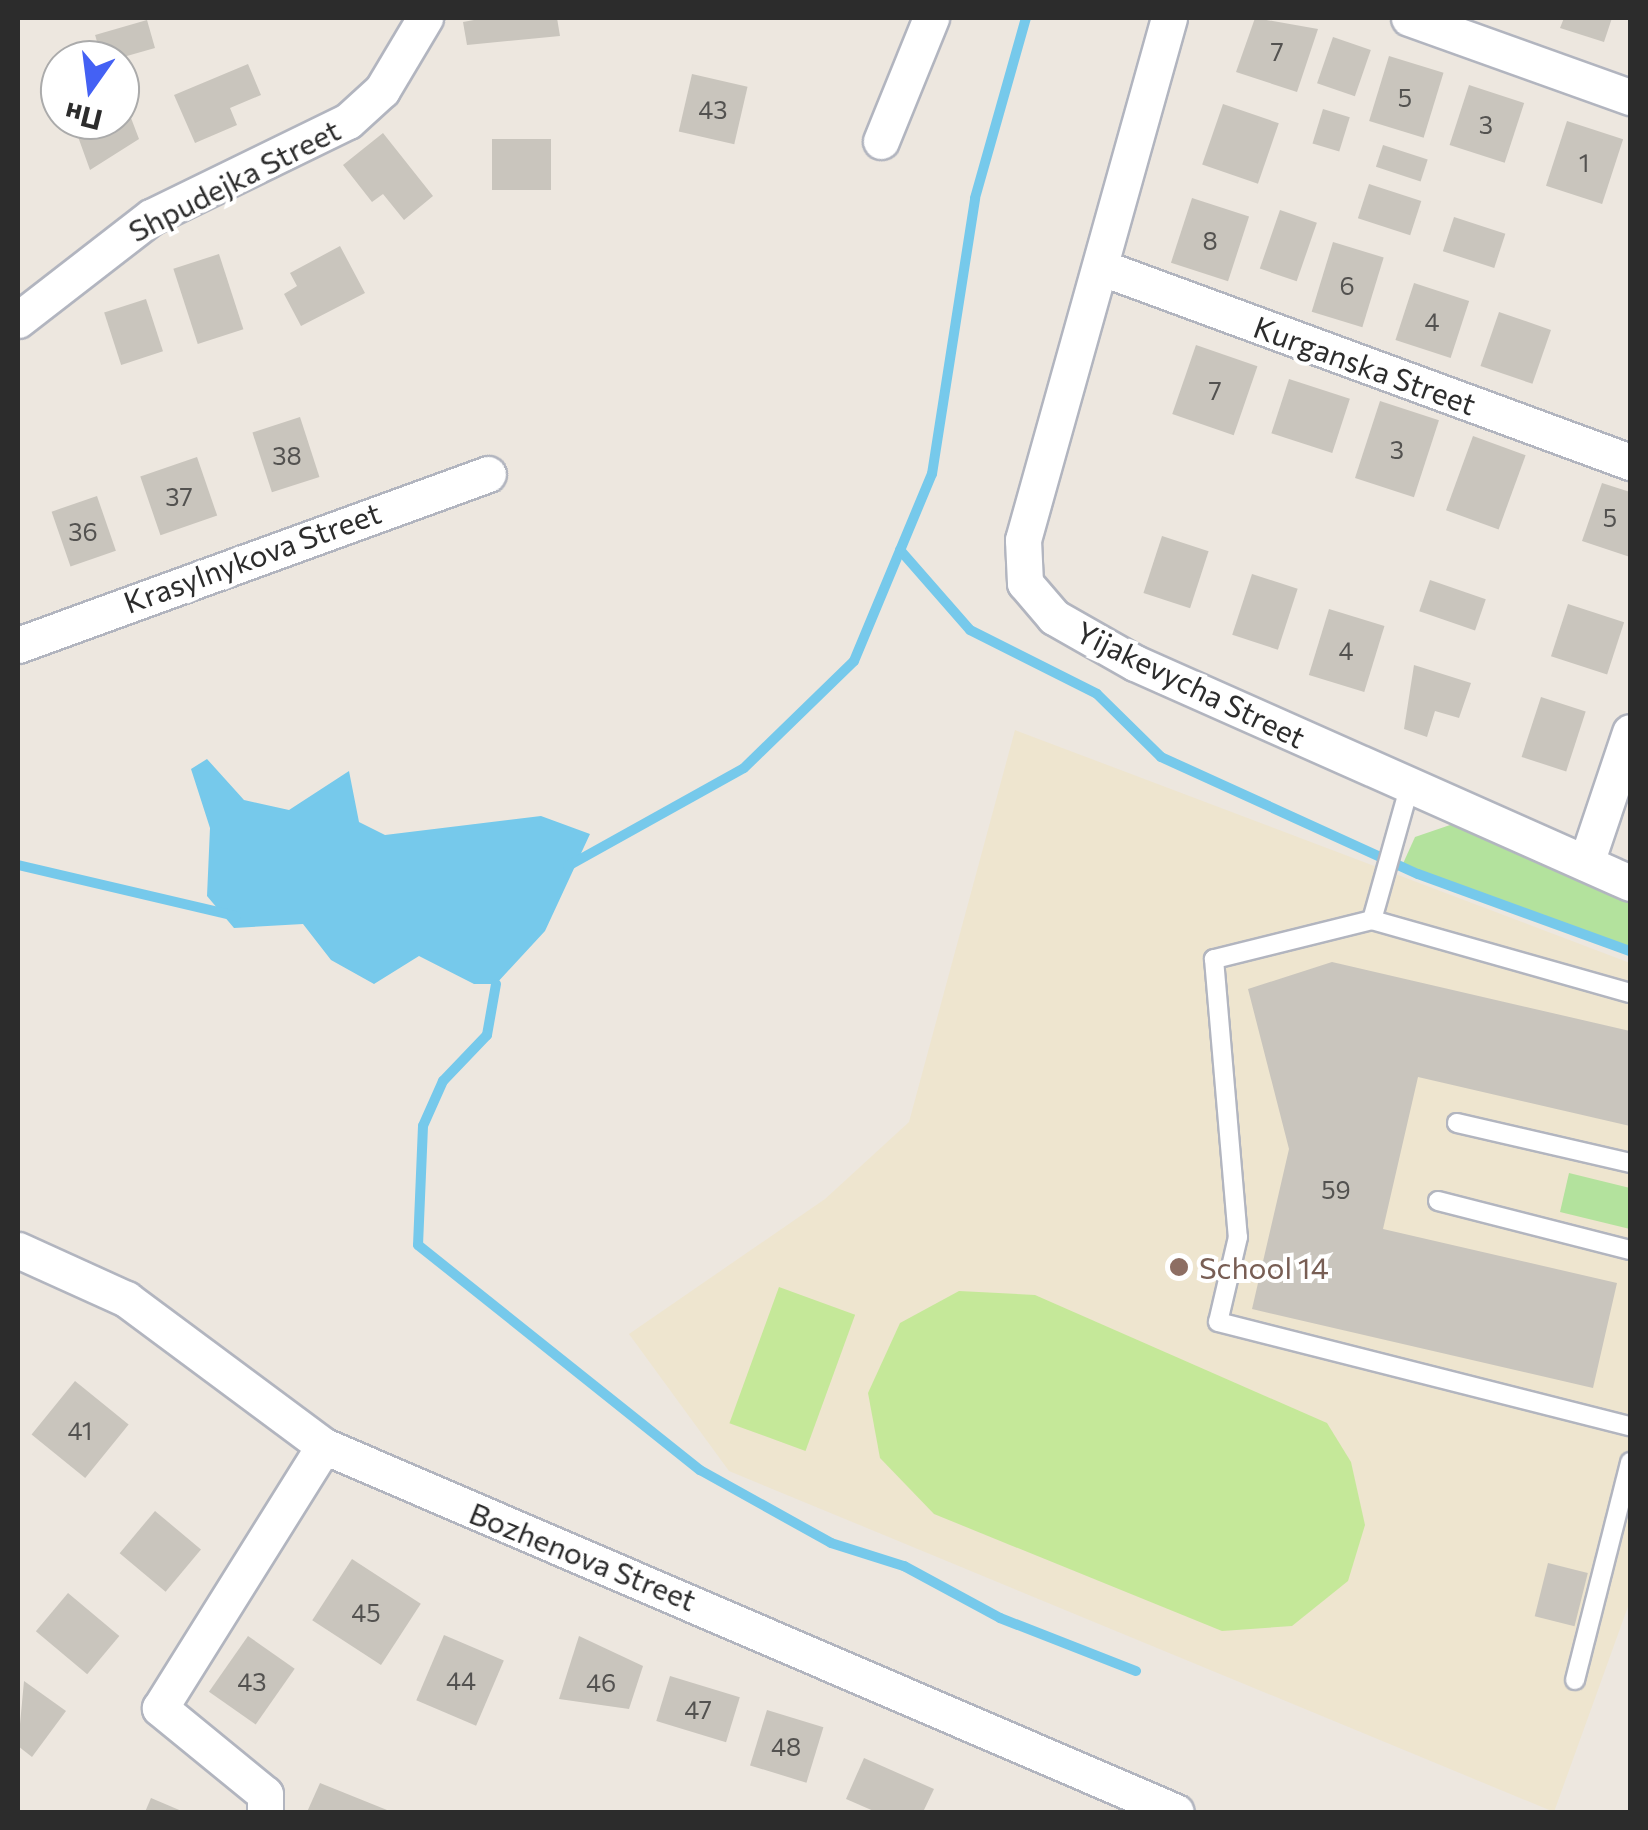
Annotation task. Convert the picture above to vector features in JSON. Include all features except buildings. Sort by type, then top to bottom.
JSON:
[{"type":"street","name":"Shpudejka Street","points":[[18,320],[151,218],[348,121],[382,90],[425,18]]},
{"type":"street","points":[[882,142],[931,18]]},
{"type":"street","name":"Yijakevycha Street","points":[[1170,18],[1023,540],[1025,584],[1054,617],[1136,663],[1630,883]]},
{"type":"street","points":[[1409,18],[1630,98]]},
{"type":"street","name":"Kurganska Street","points":[[1100,268],[1630,462]]},
{"type":"street","name":"Krasylnykova Street","points":[[18,645],[488,474]]},
{"type":"street","points":[[1586,863],[1630,732]]},
{"type":"street","name":"Bozhenova Street","points":[[18,1250],[126,1299],[324,1446],[1176,1812]]},
{"type":"street","points":[[265,1812],[265,1794],[160,1708],[324,1446]]},
{"type":"lane","points":[[1372,920],[1410,785]]},
{"type":"lane","points":[[1630,993],[1372,920],[1214,959],[1238,1237],[1218,1322],[1630,1426]]},
{"type":"lane","points":[[1457,1122],[1630,1162]]},
{"type":"lane","points":[[1438,1201],[1630,1250]]},
{"type":"lane","points":[[1576,1680],[1630,1462]]},
{"type":"shaded area","name":"School 14","points":[[1015,730],[1630,963],[1630,1601],[1554,1812],[729,1471],[629,1334],[825,1199],[909,1122]]},
{"type":"green space","points":[[1453,824],[1630,903],[1630,951],[1401,868],[1415,837]]},
{"type":"green space","points":[[1569,1173],[1630,1188],[1630,1229],[1560,1212]]},
{"type":"green space","points":[[779,1287],[855,1315],[806,1451],[729,1423]]},
{"type":"green space","points":[[959,1291],[1035,1295],[1327,1423],[1351,1462],[1365,1525],[1348,1581],[1292,1626],[1222,1631],[934,1514],[880,1458],[868,1393],[900,1323]]},
{"type":"water","points":[[207,759],[244,800],[289,810],[349,771],[359,822],[385,835],[541,816],[590,834],[545,931],[496,984],[474,984],[419,956],[374,984],[331,960],[303,924],[234,928],[207,896],[210,828],[191,769]]},
{"type":"waterway","points":[[568,866],[744,768],[854,661],[932,474],[975,198],[1026,18]]},
{"type":"waterway","points":[[900,550],[970,630],[1097,694],[1161,757],[1418,874],[1630,951]]},
{"type":"waterway","points":[[18,865],[236,916]]},
{"type":"waterway","points":[[496,984],[487,1035],[443,1081],[423,1126],[418,1245],[700,1470],[831,1543],[904,1566],[1000,1618],[1136,1671]]},
{"type":"place","name":"School 14","points":[[1179,1267]]}]
